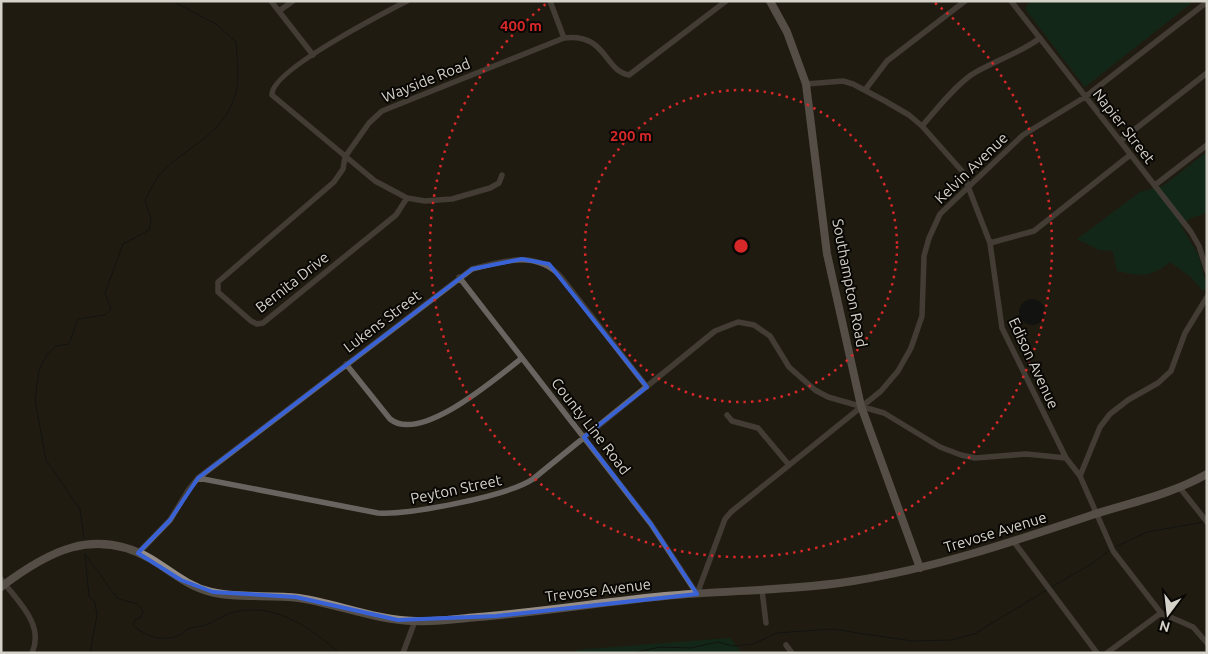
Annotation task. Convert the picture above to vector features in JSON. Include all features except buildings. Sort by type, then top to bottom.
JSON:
[{"type":"street","points":[[271,1],[313,55]]},
{"type":"street","points":[[279,10],[293,1]]},
{"type":"street","points":[[407,1],[344,34],[313,55],[275,84],[272,91],[274,98],[375,181],[407,198],[425,201],[452,199],[490,188],[499,183],[502,175]]},
{"type":"street","points":[[550,1],[564,38],[578,38],[592,42],[623,73],[629,75],[726,1]]},
{"type":"street","name":"Southampton Road","points":[[770,1],[787,32],[806,84],[827,254],[861,406],[920,568]]},
{"type":"street","points":[[865,90],[887,61],[965,1]]},
{"type":"street","points":[[1013,4],[1022,1]]},
{"type":"street","name":"Kelvin Avenue","points":[[697,594],[725,519],[881,390],[898,371],[911,348],[922,316],[924,256],[929,238],[940,214],[1023,135],[1085,97],[1207,2]]},
{"type":"street","name":"Napier Street","points":[[1013,4],[1194,237],[1207,271]]},
{"type":"street","name":"Wayside Road","points":[[239,263],[334,182],[343,169],[346,158],[370,123],[382,111],[564,38]]},
{"type":"street","points":[[922,126],[958,85],[973,74],[1027,48],[1040,38]]},
{"type":"street","points":[[1120,141],[1207,73]]},
{"type":"street","name":"Edison Avenue","points":[[806,84],[842,81],[865,90],[909,115],[922,126],[962,171],[967,179],[990,243],[1002,328],[1066,458],[1080,476],[1109,545],[1161,613]]},
{"type":"street","points":[[1155,185],[1207,145]]},
{"type":"street","points":[[990,243],[1034,231],[1130,155]]},
{"type":"street","name":"Bernita Drive","points":[[239,263],[218,282],[216,288],[252,321],[257,324],[263,323],[396,215],[407,198]]},
{"type":"street","name":"Lukens Street","points":[[138,553],[170,520],[198,478],[459,277],[472,269],[522,259],[534,259],[548,264],[561,276],[647,387]]},
{"type":"street","name":"County Line Road","points":[[459,277],[651,524],[697,594]]},
{"type":"street","points":[[1080,476],[1097,433],[1110,414],[1128,400],[1158,383],[1171,371],[1186,331],[1207,296]]},
{"type":"street","name":"Peyton Street","points":[[198,478],[369,512],[393,513],[514,489],[533,479],[715,331],[738,322],[756,326],[770,336],[789,367],[806,384],[828,397],[861,406]]},
{"type":"street","points":[[346,364],[390,419],[398,424],[408,426],[454,407],[522,358]]},
{"type":"street","points":[[861,406],[884,413],[940,447],[961,455],[989,458],[1026,454],[1066,458]]},
{"type":"street","points":[[726,415],[732,421],[758,428],[789,465]]},
{"type":"street","name":"Trevose Avenue","points":[[2,584],[45,556],[79,546],[106,545],[138,553],[181,580],[213,592],[236,596],[296,598],[375,617],[415,621],[496,616],[697,594],[850,582],[920,568],[1014,542],[1180,488],[1207,474]]},
{"type":"street","points":[[1180,488],[1207,522]]},
{"type":"street","points":[[1014,542],[1097,653]]},
{"type":"street","points":[[2,584],[32,620],[36,640],[32,653]]},
{"type":"street","points":[[762,590],[766,624]]},
{"type":"street","points":[[1107,653],[1161,613],[1193,626],[1207,643]]},
{"type":"street","points":[[403,653],[415,621]]},
{"type":"street","points":[[786,645],[792,653]]},
{"type":"highlighted area","points":[[522,259],[549,264],[647,387],[584,437],[651,524],[697,594],[496,616],[398,620],[296,597],[213,592],[181,580],[138,553],[170,520],[198,478],[472,269]]},
{"type":"green space","points":[[1032,1],[1194,1],[1085,87],[1026,10],[1026,6]]},
{"type":"green space","points":[[1207,152],[1207,213],[1191,218],[1181,226],[1198,254],[1207,285],[1203,291],[1191,277],[1170,262],[1151,273],[1139,275],[1117,271],[1113,251],[1099,250],[1077,239],[1140,192],[1163,186]]},
{"type":"green space","points":[[730,638],[742,653],[577,653],[576,650]]},
{"type":"shaded area","points":[[1032,299],[1041,303],[1045,312],[1041,321],[1032,325],[1023,321],[1019,312],[1023,303]]},
{"type":"waterway","points":[[84,538],[80,509],[46,460],[35,400],[39,370],[47,354],[56,346],[69,344],[78,319],[105,315],[111,309],[105,293],[123,244],[149,230],[151,219],[145,200],[154,183],[168,167],[211,133],[220,123],[229,111],[237,90],[236,42],[216,24],[172,1]]},
{"type":"waterway","points":[[1113,548],[1147,532],[1204,522]]},
{"type":"waterway","points":[[1050,588],[1093,563],[1110,550]]},
{"type":"waterway","points":[[85,554],[117,598],[137,604],[143,611],[141,617],[135,620],[133,625],[144,633],[162,638],[175,637],[193,627],[206,625],[232,613],[244,610],[264,611],[276,613],[299,623],[339,653]]},
{"type":"waterway","points":[[85,555],[89,596],[95,603],[97,615],[90,653]]},
{"type":"waterway","points":[[632,653],[660,647],[690,648],[718,642],[733,646],[753,644],[777,633],[832,629],[912,641],[951,640],[974,634],[1047,590]]}]
